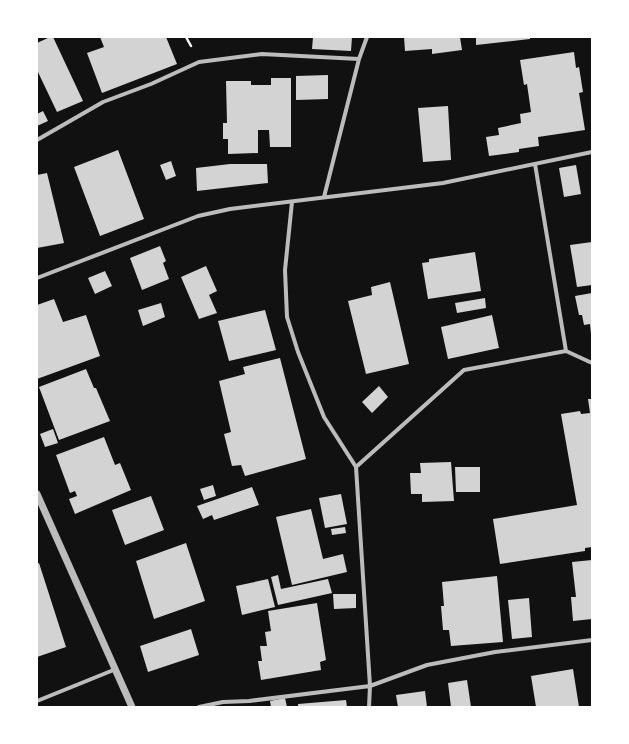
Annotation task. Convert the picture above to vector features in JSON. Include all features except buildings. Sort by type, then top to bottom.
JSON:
[{"type":"street","points":[[324,197],[359,59],[367,37]]},
{"type":"street","points":[[37,140],[102,102],[150,84],[199,62],[262,54],[359,59]]},
{"type":"street","points":[[37,278],[198,216],[230,209],[443,183],[592,152]]},
{"type":"street","points":[[535,164],[566,351]]},
{"type":"street","points":[[292,202],[285,270],[287,316],[298,352],[324,417],[356,467],[370,686],[369,707]]},
{"type":"street","points":[[356,467],[464,370],[566,351],[592,363]]},
{"type":"street","points":[[37,494],[132,707]]},
{"type":"street","points":[[199,707],[224,702],[249,701],[370,686],[427,665],[495,652],[592,640]]},
{"type":"street","points":[[37,701],[116,669]]}]
